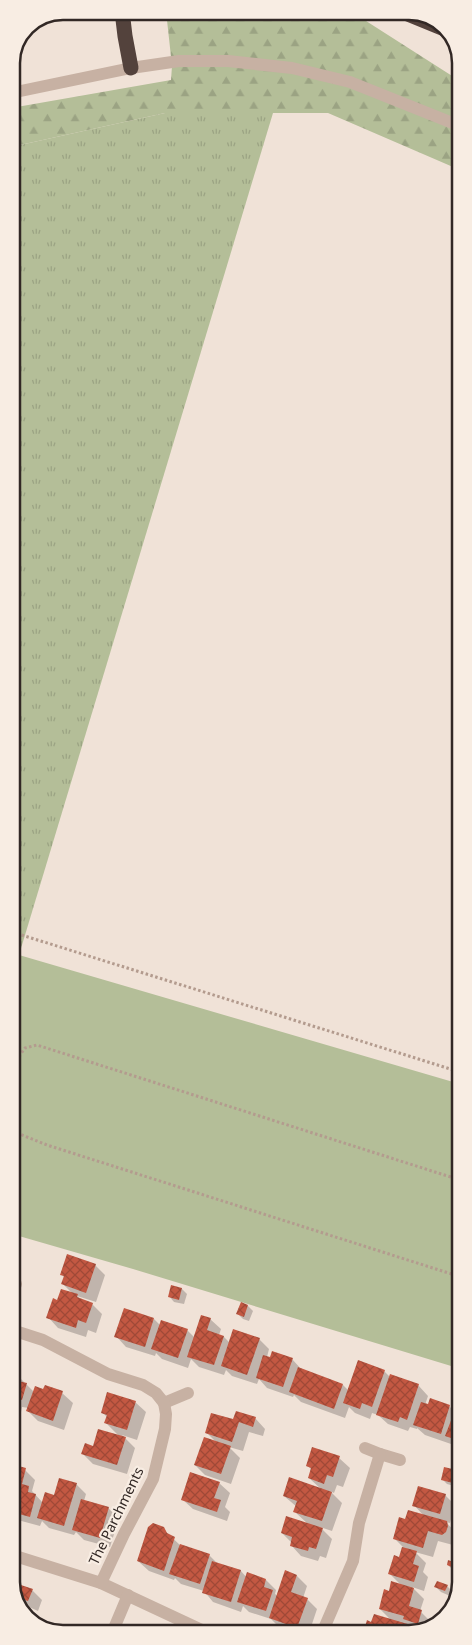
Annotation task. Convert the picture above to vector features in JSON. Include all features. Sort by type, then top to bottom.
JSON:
[{"type":"highway","points":[[123,20],[132,68]]},
{"type":"street","points":[[20,90],[132,68],[179,61],[228,61],[292,68],[350,82],[452,123]]},
{"type":"street","points":[[20,1333],[43,1340],[108,1374],[143,1385],[156,1393],[164,1403],[188,1393]]},
{"type":"street","name":"The Parchments","points":[[101,1583],[153,1479],[165,1429],[166,1414],[164,1403]]},
{"type":"street","points":[[365,1448],[400,1460]]},
{"type":"street","points":[[325,1625],[353,1561],[359,1523],[380,1454]]},
{"type":"street","name":"The Parchments","points":[[20,1558],[101,1583],[191,1625]]},
{"type":"street","points":[[115,1625],[128,1595]]},
{"type":"path","points":[[20,934],[452,1070]]},
{"type":"path","points":[[20,1055],[25,1048],[37,1046],[452,1177]]},
{"type":"path","points":[[20,1134],[47,1145],[452,1274]]},
{"type":"green space","points":[[167,20],[365,20],[452,76],[452,167],[328,113],[165,113],[20,145],[20,106],[171,80],[172,66]]},
{"type":"green space","points":[[165,113],[273,113],[20,952],[20,145]]},
{"type":"green space","points":[[20,955],[452,1082],[452,1366],[20,1236]]},
{"type":"building","points":[[67,1254],[96,1264],[86,1293],[61,1284],[64,1276],[60,1275]]},
{"type":"building","points":[[171,1285],[182,1288],[179,1300],[168,1297]]},
{"type":"building","points":[[61,1289],[78,1294],[77,1297],[93,1303],[86,1323],[78,1320],[76,1328],[46,1318],[53,1298],[57,1300]]},
{"type":"building","points":[[241,1302],[248,1305],[244,1317],[236,1314]]},
{"type":"building","points":[[124,1308],[154,1318],[145,1347],[114,1337]]},
{"type":"building","points":[[201,1315],[211,1318],[207,1330],[224,1336],[214,1365],[187,1357]]},
{"type":"building","points":[[161,1320],[188,1329],[178,1358],[151,1349]]},
{"type":"building","points":[[233,1329],[260,1338],[247,1375],[221,1366]]},
{"type":"building","points":[[272,1351],[293,1358],[283,1387],[256,1378],[263,1355],[270,1357]]},
{"type":"building","points":[[358,1360],[385,1370],[372,1407],[362,1403],[360,1409],[343,1403]]},
{"type":"building","points":[[298,1367],[343,1384],[334,1409],[289,1392]]},
{"type":"building","points":[[390,1374],[419,1384],[407,1420],[400,1417],[398,1422],[376,1415]]},
{"type":"building","points":[[20,1381],[27,1383],[22,1400],[20,1399]]},
{"type":"building","points":[[45,1385],[63,1391],[53,1421],[26,1411],[35,1386],[43,1389]]},
{"type":"building","points":[[107,1392],[136,1401],[127,1430],[104,1423],[107,1415],[101,1413]]},
{"type":"building","points":[[430,1398],[450,1405],[441,1434],[413,1425],[421,1402],[428,1404]]},
{"type":"building","points":[[236,1411],[256,1417],[253,1427],[239,1422],[232,1442],[205,1433],[211,1413],[233,1419]]},
{"type":"building","points":[[452,1418],[452,1438],[445,1436]]},
{"type":"building","points":[[98,1429],[126,1437],[117,1465],[81,1454],[85,1443],[93,1446]]},
{"type":"building","points":[[204,1437],[231,1446],[221,1474],[194,1465]]},
{"type":"building","points":[[312,1447],[340,1456],[333,1477],[327,1475],[324,1484],[308,1478],[311,1468],[306,1466]]},
{"type":"building","points":[[20,1466],[26,1468],[22,1484],[29,1486],[28,1492],[36,1494],[30,1517],[20,1514]]},
{"type":"building","points":[[444,1467],[452,1469],[452,1483],[441,1480]]},
{"type":"building","points":[[190,1472],[220,1482],[214,1498],[221,1500],[217,1512],[181,1500]]},
{"type":"building","points":[[289,1477],[332,1492],[322,1521],[293,1512],[297,1501],[283,1496]]},
{"type":"building","points":[[59,1478],[77,1483],[64,1526],[37,1518],[45,1492],[54,1495]]},
{"type":"building","points":[[418,1486],[446,1494],[440,1514],[412,1506]]},
{"type":"building","points":[[81,1499],[109,1507],[100,1538],[72,1530]]},
{"type":"building","points":[[408,1510],[447,1521],[446,1532],[442,1535],[428,1531],[423,1548],[393,1539],[399,1517],[405,1519]]},
{"type":"building","points":[[286,1516],[323,1528],[316,1549],[309,1547],[308,1551],[290,1546],[292,1537],[281,1533]]},
{"type":"building","points":[[153,1523],[164,1527],[167,1533],[175,1537],[164,1571],[137,1561],[148,1527]]},
{"type":"building","points":[[180,1544],[210,1554],[200,1584],[169,1574]]},
{"type":"building","points":[[402,1547],[417,1551],[413,1564],[419,1566],[414,1582],[388,1574],[394,1555],[399,1557]]},
{"type":"building","points":[[448,1560],[452,1562],[452,1567],[447,1565]]},
{"type":"building","points":[[212,1561],[241,1570],[231,1602],[202,1593]]},
{"type":"building","points":[[285,1570],[297,1575],[291,1592],[308,1598],[298,1625],[289,1625],[269,1618]]},
{"type":"building","points":[[247,1572],[266,1579],[264,1587],[273,1590],[266,1611],[237,1602]]},
{"type":"building","points":[[391,1581],[414,1588],[409,1606],[422,1610],[418,1624],[403,1619],[404,1616],[379,1609],[384,1589],[389,1591]]},
{"type":"building","points":[[437,1581],[448,1585],[445,1591],[434,1587]]},
{"type":"building","points":[[20,1585],[33,1589],[28,1601],[24,1600],[22,1596]]},
{"type":"building","points":[[374,1614],[410,1625],[365,1625],[367,1620],[371,1622]]}]
